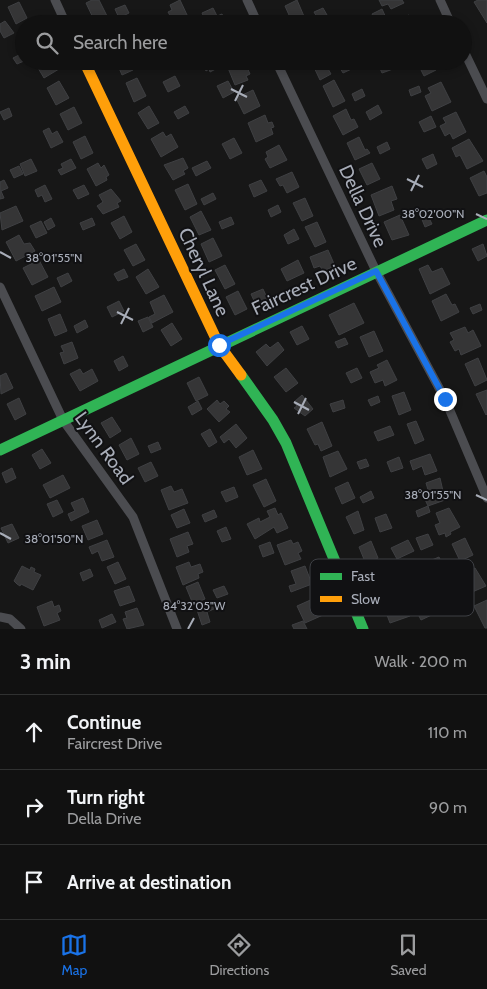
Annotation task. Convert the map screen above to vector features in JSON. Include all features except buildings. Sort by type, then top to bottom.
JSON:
[{"type":"street","points":[[54,0],[62,15]]},
{"type":"street","points":[[247,0],[254,15]]},
{"type":"street","points":[[440,0],[447,15]]},
{"type":"street","points":[[472,68],[487,99]]},
{"type":"street","name":"Cheryl Lane","points":[[88,70],[219,345],[286,443],[334,559]]},
{"type":"street","name":"Della Drive","points":[[280,70],[376,271],[445,399],[487,498]]},
{"type":"street","name":"Faircrest Drive","points":[[0,450],[487,220]]},
{"type":"street","name":"Lynn Road","points":[[0,287],[63,420],[133,517],[177,629]]},
{"type":"street","name":"Cheryl Lane","points":[[358,616],[363,629]]},
{"type":"street","points":[[0,617],[10,619],[21,629]]},
{"type":"traffic: fast","points":[[0,450],[487,220]]},
{"type":"traffic: fast","points":[[241,375],[273,420],[286,443],[334,559]]},
{"type":"traffic: fast","points":[[358,616],[363,629]]},
{"type":"traffic: slow","points":[[88,70],[219,345],[241,375]]},
{"type":"route","points":[[219,345],[376,271],[445,399]]}]
